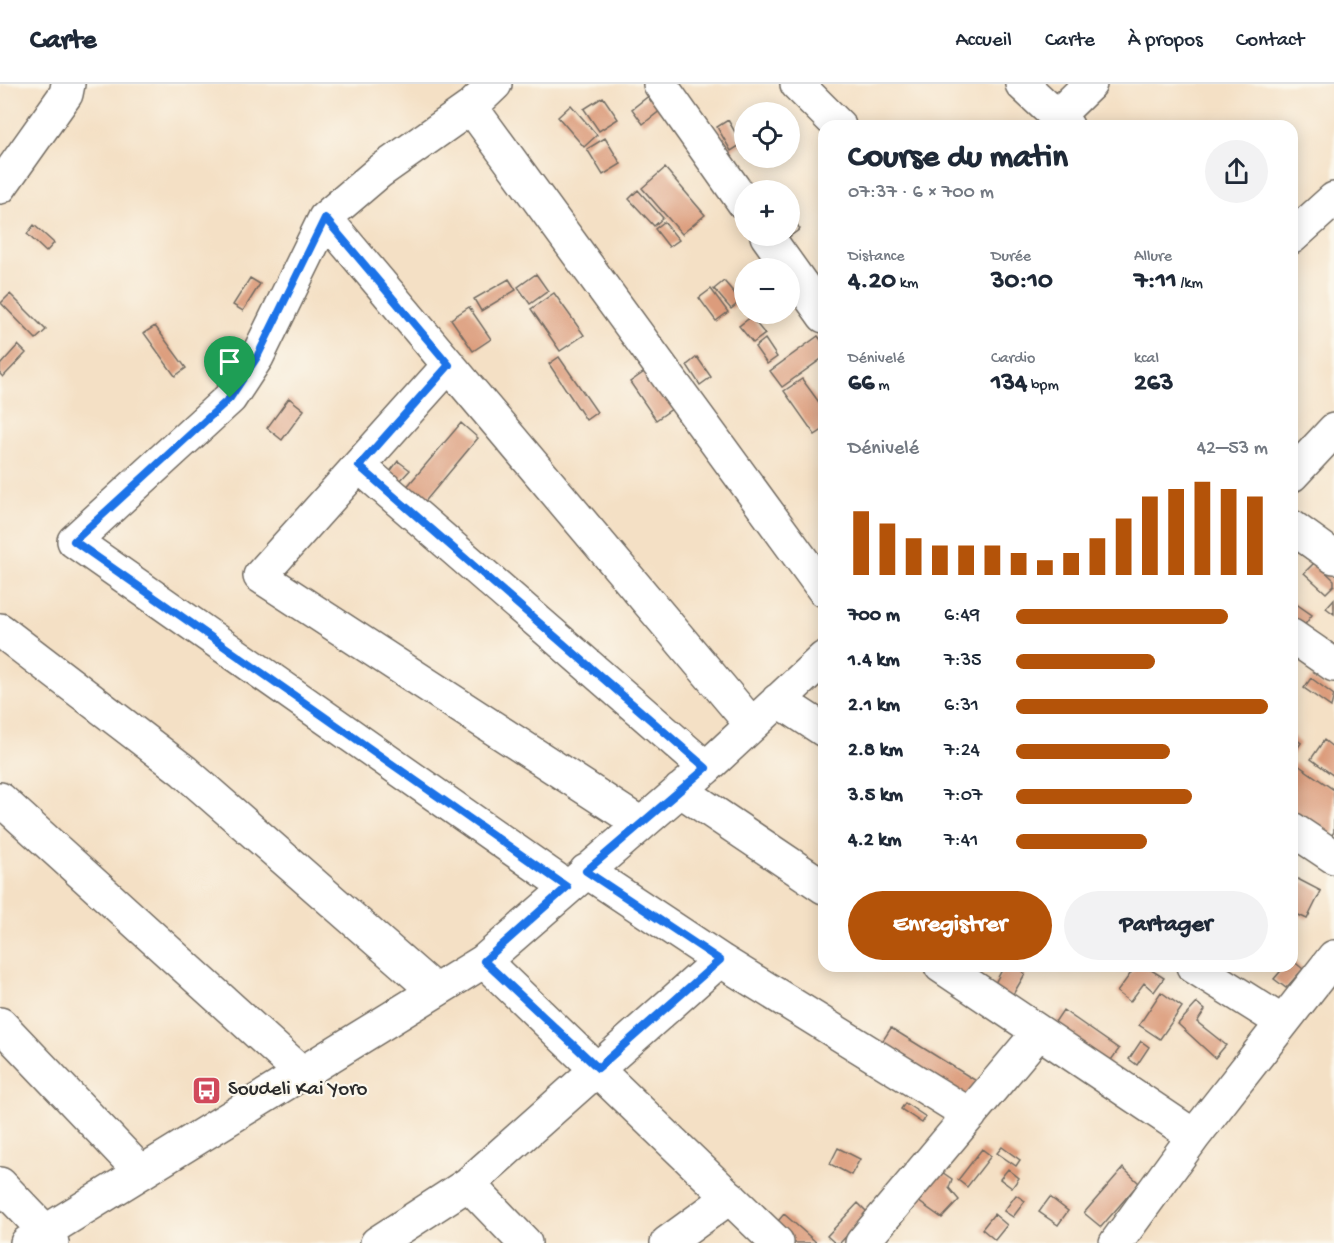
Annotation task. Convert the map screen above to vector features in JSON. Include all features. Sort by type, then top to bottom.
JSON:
[{"type":"street","points":[[0,187],[66,94],[68,84]]},
{"type":"street","points":[[495,84],[471,108],[379,172],[325,218],[257,357],[230,398],[74,541],[577,879],[720,960],[970,1115]]},
{"type":"street","points":[[660,84],[734,189]]},
{"type":"street","points":[[797,84],[833,120]]},
{"type":"street","points":[[1022,84],[1061,120]]},
{"type":"street","points":[[1063,120],[1090,84]]},
{"type":"street","points":[[471,108],[818,582]]},
{"type":"street","points":[[1298,232],[1334,199]]},
{"type":"street","points":[[325,218],[752,725]]},
{"type":"street","points":[[774,246],[818,308]]},
{"type":"street","points":[[449,365],[260,576],[640,824]]},
{"type":"street","points":[[1298,469],[1334,430]]},
{"type":"street","points":[[359,466],[706,768]]},
{"type":"street","points":[[1298,531],[1334,557]]},
{"type":"street","points":[[0,630],[184,771],[435,991]]},
{"type":"street","points":[[1298,640],[1334,665]]},
{"type":"street","points":[[0,1184],[42,1239],[141,1172],[484,961],[706,768],[818,663]]},
{"type":"street","points":[[778,700],[818,726]]},
{"type":"street","points":[[681,790],[818,883]]},
{"type":"street","points":[[0,799],[302,1073]]},
{"type":"street","points":[[1298,833],[1334,857]]},
{"type":"street","points":[[1116,1243],[1194,1136],[1334,957]]},
{"type":"street","points":[[376,1243],[468,1184],[720,960]]},
{"type":"street","points":[[484,961],[598,1068],[777,1243]]},
{"type":"street","points":[[950,972],[1194,1136]]},
{"type":"street","points":[[1203,972],[1282,1022]]},
{"type":"street","points":[[0,1024],[141,1172]]},
{"type":"street","points":[[862,1243],[1039,1032]]},
{"type":"street","points":[[468,1184],[525,1243]]},
{"type":"street","points":[[667,1243],[730,1197]]},
{"type":"building","points":[[655,91],[666,106],[643,124],[632,109]]},
{"type":"building","points":[[603,97],[618,119],[599,131],[584,109]]},
{"type":"building","points":[[571,105],[597,135],[584,147],[558,117]]},
{"type":"building","points":[[728,120],[734,130],[734,149],[731,151],[717,127]]},
{"type":"building","points":[[605,138],[621,164],[603,175],[587,149]]},
{"type":"building","points":[[665,168],[705,215],[682,234],[642,188]]},
{"type":"building","points":[[638,190],[663,218],[654,226],[629,199]]},
{"type":"building","points":[[664,222],[679,240],[669,247],[655,229]]},
{"type":"building","points":[[34,225],[54,243],[46,252],[27,234]]},
{"type":"building","points":[[536,274],[548,291],[530,304],[518,287]]},
{"type":"building","points":[[250,278],[260,284],[243,311],[233,305]]},
{"type":"building","points":[[509,279],[516,290],[481,311],[474,299]]},
{"type":"building","points":[[724,281],[734,293],[734,307],[731,309],[714,289]]},
{"type":"building","points":[[711,289],[728,312],[716,321],[699,298]]},
{"type":"building","points":[[554,293],[584,335],[560,351],[531,309]]},
{"type":"building","points":[[10,294],[46,330],[36,339],[1,303]]},
{"type":"building","points":[[469,307],[491,339],[473,351],[451,319]]},
{"type":"building","points":[[757,324],[765,334],[753,343],[739,326]]},
{"type":"building","points":[[155,326],[186,368],[175,376],[144,333]]},
{"type":"building","points":[[818,336],[818,361],[782,387],[770,371]]},
{"type":"building","points":[[765,339],[777,357],[767,364],[755,347]]},
{"type":"building","points":[[18,345],[26,353],[3,377],[0,374],[0,365]]},
{"type":"building","points":[[559,357],[597,412],[586,420],[549,364]]},
{"type":"building","points":[[697,357],[711,377],[700,385],[687,365]]},
{"type":"building","points":[[650,368],[676,406],[656,420],[630,382]]},
{"type":"building","points":[[802,379],[818,401],[818,433],[815,435],[784,391]]},
{"type":"building","points":[[289,398],[304,410],[282,440],[267,428]]},
{"type":"building","points":[[461,423],[478,438],[423,504],[405,489]]},
{"type":"building","points":[[398,461],[410,470],[399,482],[389,473]]},
{"type":"building","points":[[1315,562],[1334,580],[1334,585],[1326,593],[1304,573]]},
{"type":"building","points":[[1334,599],[1334,614],[1326,608]]},
{"type":"building","points":[[1298,605],[1312,615],[1301,630],[1298,628]]},
{"type":"building","points":[[1311,678],[1334,695],[1331,707],[1304,688]]},
{"type":"building","points":[[1324,740],[1334,748],[1334,776],[1311,759]]},
{"type":"building","points":[[1298,765],[1334,790],[1334,832],[1326,844],[1298,823]]},
{"type":"building","points":[[1298,879],[1321,891],[1307,919],[1298,915]]},
{"type":"building","points":[[1298,965],[1303,969],[1286,988],[1274,979],[1280,972],[1298,972]]},
{"type":"building","points":[[1001,972],[1023,972],[1025,974],[1008,1003],[991,991]]},
{"type":"building","points":[[1132,972],[1154,972],[1164,978],[1154,992],[1144,983],[1130,1002],[1117,992]]},
{"type":"building","points":[[1161,992],[1182,1007],[1160,1039],[1139,1025]]},
{"type":"building","points":[[1197,1003],[1205,1010],[1197,1022],[1226,1045],[1215,1058],[1178,1024]]},
{"type":"building","points":[[1063,1010],[1119,1049],[1104,1070],[1049,1031]]},
{"type":"building","points":[[891,1028],[978,1082],[966,1102],[878,1048]]},
{"type":"building","points":[[1141,1041],[1149,1047],[1137,1065],[1129,1059]]},
{"type":"building","points":[[905,1103],[926,1117],[922,1123],[901,1109]]},
{"type":"building","points":[[1002,1147],[1020,1160],[1016,1166],[997,1153]]},
{"type":"building","points":[[838,1148],[860,1159],[851,1175],[830,1164]]},
{"type":"building","points":[[982,1149],[991,1156],[967,1187],[958,1180]]},
{"type":"building","points":[[936,1168],[952,1179],[949,1188],[959,1200],[942,1218],[915,1199]]},
{"type":"building","points":[[1123,1168],[1139,1183],[1101,1227],[1084,1213]]},
{"type":"building","points":[[1008,1169],[1019,1178],[1012,1188],[1000,1179]]},
{"type":"building","points":[[1016,1195],[1025,1201],[1013,1217],[1004,1211]]},
{"type":"building","points":[[1050,1197],[1068,1211],[1058,1225],[1039,1212]]},
{"type":"building","points":[[858,1203],[868,1213],[840,1243],[835,1243],[827,1236]]},
{"type":"building","points":[[784,1214],[817,1243],[793,1243],[774,1226]]},
{"type":"building","points":[[994,1214],[1007,1225],[995,1240],[982,1229]]},
{"type":"place","name":"Soudeli Kai Yoro","points":[[207,1090]]},
{"type":"route","points":[[325,218],[449,365],[359,466],[706,768],[586,871],[720,960],[598,1068],[484,961],[567,887],[74,541],[230,398],[257,357],[325,218]]}]
